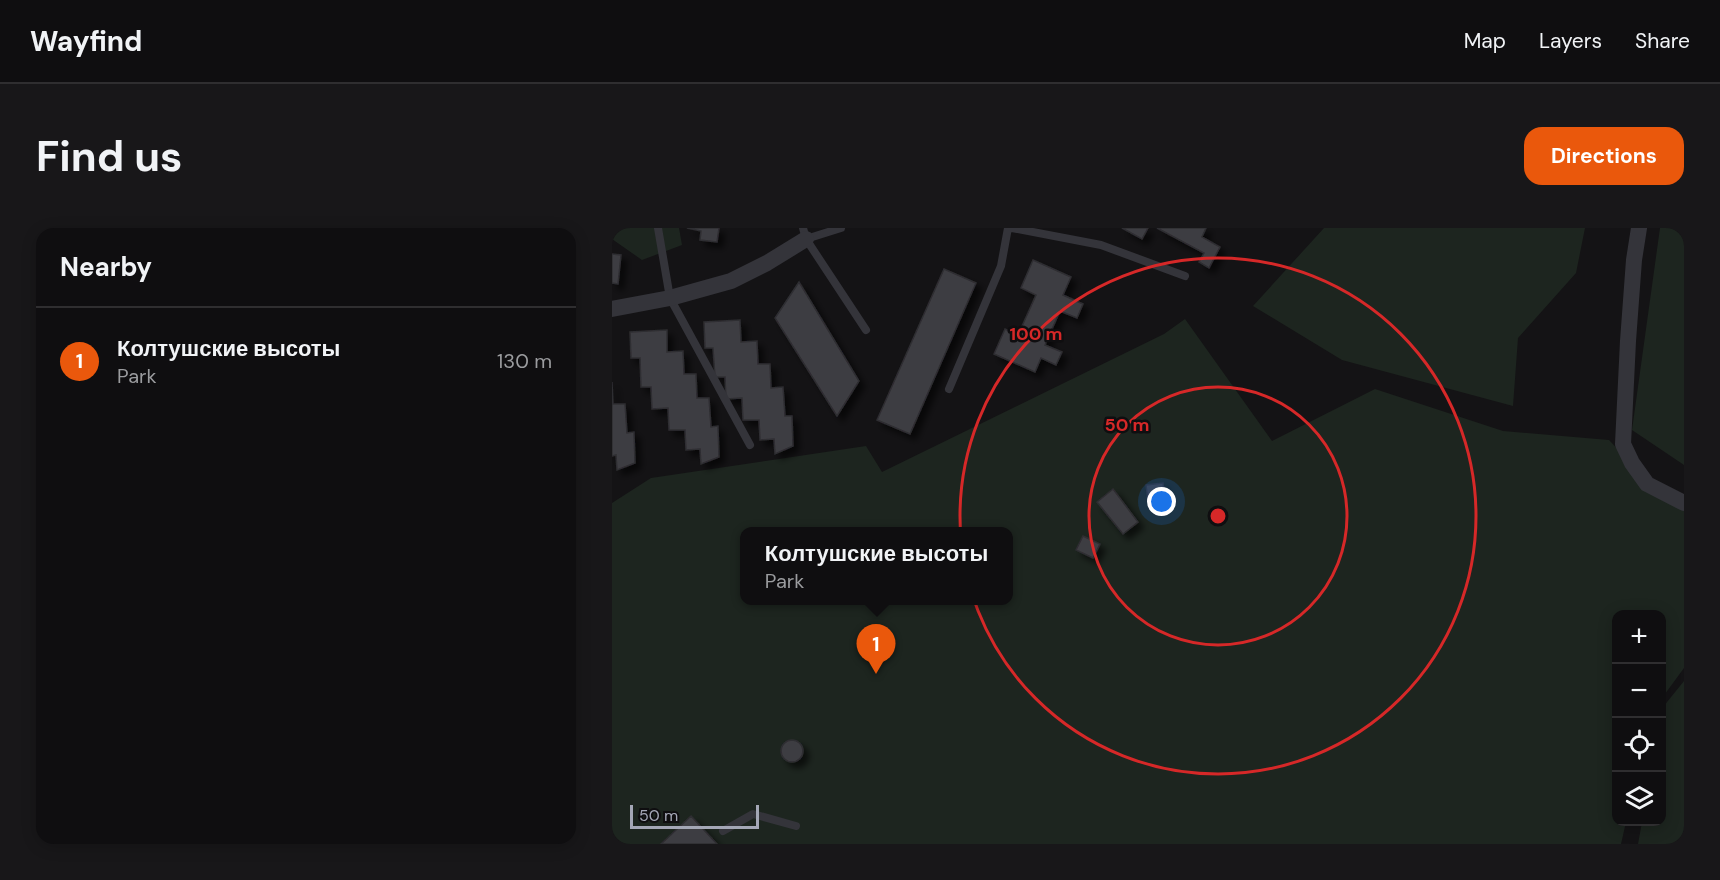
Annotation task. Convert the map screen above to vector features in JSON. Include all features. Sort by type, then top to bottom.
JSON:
[{"type":"street","points":[[1639,228],[1634,260],[1628,341],[1623,444],[1632,463],[1647,484],[1684,503]]},
{"type":"street","points":[[612,309],[670,298],[731,281],[767,264],[805,233]]},
{"type":"lane","points":[[658,228],[670,298],[750,445]]},
{"type":"lane","points":[[841,228],[805,233],[866,330]]},
{"type":"lane","points":[[949,389],[1001,266],[1010,228],[1101,245],[1185,276]]},
{"type":"lane","points":[[723,831],[753,814],[796,826]]},
{"type":"shaded area","points":[[612,228],[679,228],[682,245],[642,260],[612,239]]},
{"type":"shaded area","points":[[1324,228],[1585,228],[1576,273],[1518,338],[1513,406],[1342,360],[1253,306]]},
{"type":"shaded area","points":[[1660,228],[1684,228],[1684,465],[1632,430]]},
{"type":"shaded area","points":[[1185,319],[1272,441],[1375,389],[1503,431],[1609,440],[1655,489],[1684,504],[1684,668],[1666,693],[1666,610],[1612,610],[1612,826],[1625,826],[1621,844],[612,844],[612,503],[651,478],[866,446],[882,472],[1164,334]]},
{"type":"shaded area","points":[[1684,681],[1684,844],[1638,844],[1641,826],[1666,826],[1666,703]]},
{"type":"building","points":[[687,228],[719,228],[717,242],[700,240],[701,231]]},
{"type":"building","points":[[1122,228],[1148,228],[1142,239]]},
{"type":"building","points":[[1157,228],[1206,228],[1202,237],[1220,247],[1209,268],[1199,262],[1204,253]]},
{"type":"building","points":[[612,254],[621,255],[618,284],[612,283]]},
{"type":"building","points":[[1033,260],[1071,277],[1063,295],[1083,304],[1077,318],[1060,311],[1045,345],[1062,352],[1056,365],[1041,358],[1035,372],[994,354],[1005,329],[1018,335],[1036,295],[1021,288]]},
{"type":"building","points":[[944,269],[976,283],[910,434],[877,420]]},
{"type":"building","points":[[799,282],[859,381],[837,416],[775,318]]},
{"type":"building","points":[[740,320],[741,342],[757,341],[758,364],[770,364],[771,388],[783,387],[785,416],[792,416],[793,446],[775,454],[774,439],[760,440],[759,420],[743,420],[742,398],[726,399],[725,377],[715,377],[713,348],[705,348],[704,322]]},
{"type":"building","points":[[667,330],[667,352],[683,351],[684,374],[696,374],[697,398],[709,398],[711,427],[718,426],[719,457],[701,464],[700,449],[686,450],[685,430],[669,430],[668,408],[652,409],[651,387],[641,387],[640,358],[631,358],[630,332]]},
{"type":"building","points":[[612,382],[613,404],[625,404],[627,433],[634,432],[635,463],[617,470],[616,455],[612,456]]},
{"type":"building","points":[[1163,483],[1165,498],[1148,501],[1146,485]]},
{"type":"building","points":[[1113,489],[1138,522],[1123,534],[1097,502]]},
{"type":"building","points":[[1083,536],[1100,544],[1093,558],[1076,550]]},
{"type":"building","points":[[792,740],[800,743],[803,751],[800,759],[792,762],[784,759],[781,751],[784,743]]},
{"type":"building","points":[[691,816],[717,844],[661,844]]},
{"type":"place","name":"Колтушские высоты","points":[[876,674]]}]
